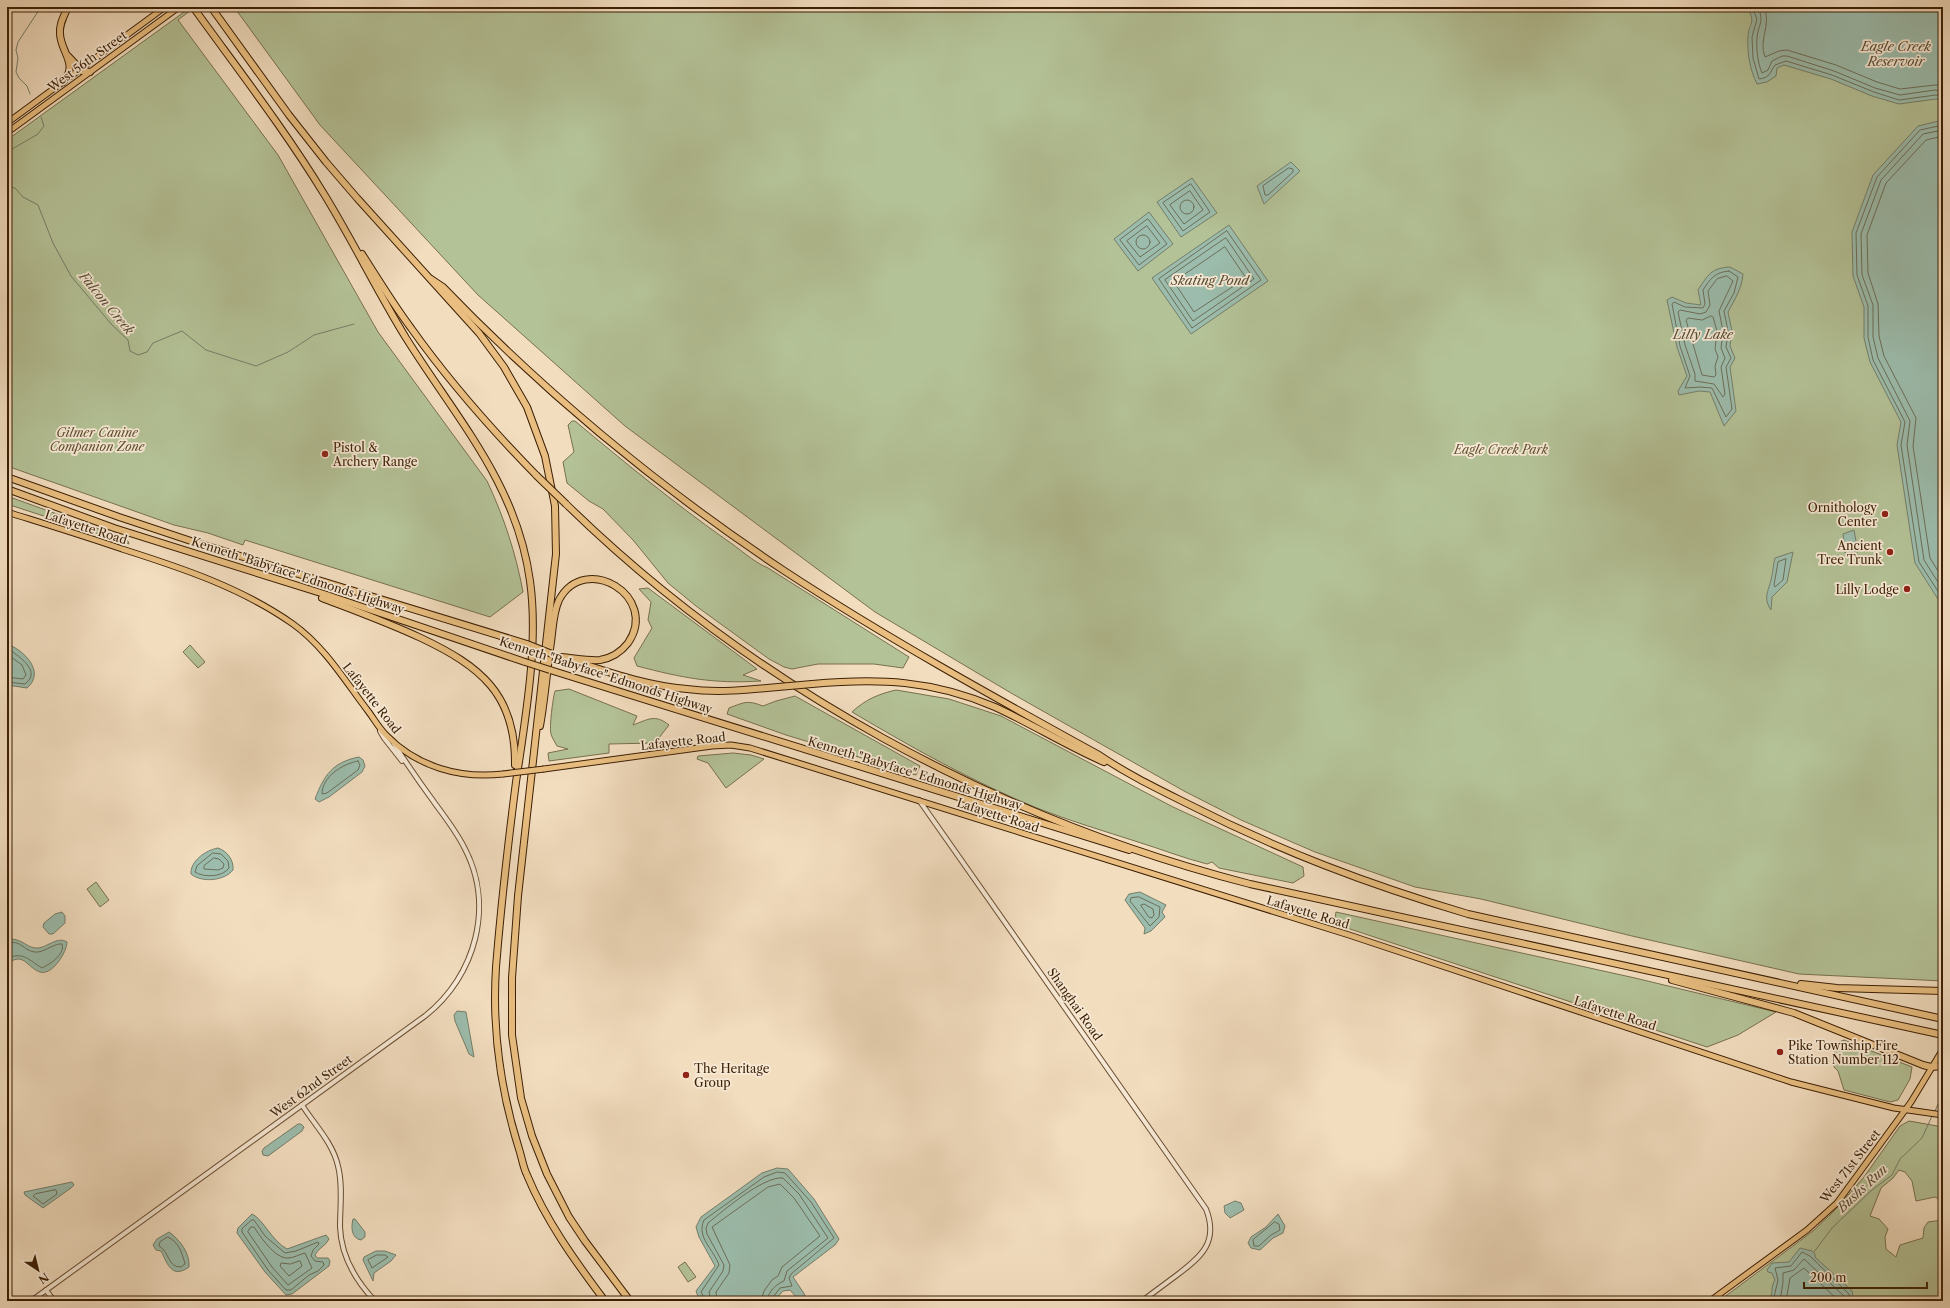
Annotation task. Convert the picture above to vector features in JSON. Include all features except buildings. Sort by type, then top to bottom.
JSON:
[{"type":"highway","points":[[63,82],[70,70],[61,43],[60,30],[68,7]]},
{"type":"highway","points":[[193,7],[284,134],[422,343],[478,413],[536,475],[626,559],[696,616],[775,673],[849,719],[920,758],[1019,804],[1085,831],[1201,871],[1427,923],[1941,1034]]},
{"type":"highway","points":[[211,7],[289,115],[326,162],[483,338],[512,380],[535,428],[550,478],[555,515],[555,558],[532,764],[512,978],[512,1035],[519,1086],[534,1142],[557,1195],[585,1241],[630,1301]]},
{"type":"highway","points":[[65,52],[80,70],[90,72]]},
{"type":"highway","points":[[335,212],[405,336],[490,465],[507,497],[522,538],[530,582],[533,626],[525,713],[494,990],[495,1028],[500,1078],[511,1124],[526,1173],[533,1189],[565,1247],[605,1301]]},
{"type":"highway","points":[[431,279],[443,287],[517,359],[591,425],[673,491],[782,569],[859,618],[1120,769],[1268,844],[1324,867],[1395,892],[1481,917],[1943,1019]]},
{"type":"highway","name":"Kenneth \"Babyface\" Edmonds Highway","points":[[7,477],[112,515],[191,541],[527,644],[552,654],[642,681],[679,688],[722,691],[864,680],[921,684],[957,693],[996,708],[1120,769]]},
{"type":"highway","name":"Kenneth \"Babyface\" Edmonds Highway","points":[[7,489],[114,528],[324,594],[550,670],[1070,833],[1201,871]]},
{"type":"highway","points":[[532,764],[541,722],[554,616],[559,601],[571,587],[587,580],[606,580],[621,589],[631,602],[635,618],[634,630],[625,647],[614,655],[602,660],[561,656]]},
{"type":"highway","points":[[295,586],[408,632],[457,657],[480,673],[497,695],[510,722],[515,746],[515,792]]},
{"type":"highway","points":[[1648,971],[1676,981],[1794,1013],[1931,1067],[1943,1066]]},
{"type":"highway","points":[[1756,977],[1816,987],[1943,991]]},
{"type":"main road","name":"West 56th Street","points":[[7,123],[165,7]]},
{"type":"main road","name":"West 56th Street","points":[[7,130],[12,129],[177,8]]},
{"type":"main road","name":"Lafayette Road","points":[[7,512],[157,560],[254,599],[295,625],[321,649],[386,736],[413,756],[444,770],[469,775],[503,774],[712,746],[731,746],[756,750],[1349,935],[1791,1082],[1847,1097],[1905,1110],[1942,1115]]},
{"type":"main road","name":"West 71st Street","points":[[1710,1301],[1807,1230],[1833,1207],[1848,1190],[1905,1110],[1943,1049]]},
{"type":"street","points":[[375,721],[384,738],[414,775]]},
{"type":"street","points":[[386,736],[414,775]]},
{"type":"street","name":"West 62nd Street","points":[[31,1301],[432,1010],[450,991],[463,971],[476,937],[479,899],[475,872],[469,856],[448,822],[414,775]]},
{"type":"street","name":"Shanghai Road","points":[[919,800],[1206,1209],[1210,1221],[1209,1240],[1199,1258],[1142,1301]]},
{"type":"street","points":[[302,1105],[329,1146],[337,1163],[340,1180],[341,1231],[344,1247],[355,1274],[375,1301]]},
{"type":"street","points":[[46,1290],[54,1301]]},
{"type":"green space","name":"Gilmer Canine Companion Zone","points":[[191,7],[195,7],[178,20],[278,155],[378,332],[487,481],[509,536],[523,592],[490,617],[245,540],[243,545],[208,533],[174,525],[7,466],[7,140]]},
{"type":"green space","name":"Eagle Creek Park","points":[[234,7],[1943,7],[1943,981],[1799,974],[1632,936],[1481,899],[1415,887],[1315,852],[1241,820],[1184,791],[1011,693],[875,612],[625,426],[478,295],[320,125]]},
{"type":"green space","points":[[572,421],[575,421],[630,467],[751,559],[768,568],[909,657],[903,668],[874,664],[818,664],[792,669],[784,667],[769,659],[696,606],[668,583],[633,540],[603,509],[589,501],[567,483],[563,462],[574,452],[568,425]]},
{"type":"green space","points":[[7,496],[118,536],[128,541],[129,544],[7,504]]},
{"type":"green space","points":[[648,588],[757,669],[743,675],[761,681],[713,681],[684,677],[637,666],[634,658],[652,628],[648,620],[651,602],[639,589]]},
{"type":"green space","points":[[190,645],[205,662],[198,668],[183,652]]},
{"type":"green space","points":[[569,689],[637,716],[633,725],[648,719],[656,719],[669,725],[655,743],[609,744],[609,753],[549,761],[548,753],[568,749],[557,746],[551,736],[550,726],[555,691]]},
{"type":"green space","points":[[896,690],[949,699],[1001,716],[1173,807],[1303,867],[1304,876],[1293,883],[1219,868],[1212,862],[1207,864],[1087,826],[1013,798],[943,763],[852,712],[873,698]]},
{"type":"green space","points":[[795,696],[920,766],[916,775],[875,766],[865,759],[786,735],[727,714],[729,708],[743,703],[749,702],[763,706]]},
{"type":"green space","points":[[733,753],[751,755],[764,759],[726,788],[708,763],[697,759],[698,756]]},
{"type":"green space","points":[[96,882],[109,900],[100,907],[87,889]]},
{"type":"green space","points":[[1336,912],[1635,978],[1776,1012],[1738,1035],[1707,1047],[1338,925],[1335,918]]},
{"type":"green space","points":[[1844,1040],[1912,1067],[1910,1079],[1898,1100],[1890,1102],[1844,1090],[1838,1071],[1834,1067],[1835,1044]]},
{"type":"green space","points":[[1909,1121],[1943,1127],[1943,1201],[1935,1197],[1916,1201],[1912,1181],[1905,1172],[1899,1170],[1893,1178],[1881,1188],[1870,1216],[1879,1219],[1888,1229],[1885,1237],[1886,1249],[1896,1257],[1900,1245],[1923,1238],[1924,1228],[1928,1222],[1943,1220],[1943,1301],[1719,1301],[1813,1231],[1833,1212],[1864,1177],[1900,1126]]},
{"type":"green space","points":[[685,1262],[696,1277],[688,1282],[678,1267]]},
{"type":"water","name":"Eagle Creek Reservoir","points":[[1748,7],[1943,7],[1943,101],[1936,99],[1899,104],[1872,96],[1831,79],[1784,65],[1777,68],[1776,76],[1767,82],[1757,84],[1752,73],[1748,49],[1748,37],[1752,17]]},
{"type":"water","points":[[1943,120],[1943,607],[1915,563],[1897,445],[1901,422],[1870,362],[1864,338],[1864,307],[1853,276],[1852,232],[1873,175],[1918,126]]},
{"type":"water","points":[[1291,162],[1300,171],[1264,204],[1257,186]]},
{"type":"water","points":[[1192,178],[1217,213],[1181,237],[1157,202]]},
{"type":"water","points":[[1149,212],[1173,244],[1138,271],[1114,239]]},
{"type":"water","name":"Skating Pond","points":[[1229,225],[1268,281],[1191,334],[1152,278]]},
{"type":"water","name":"Lilly Lake","points":[[1730,267],[1743,274],[1740,289],[1728,312],[1732,331],[1730,346],[1735,358],[1730,367],[1736,411],[1724,426],[1710,392],[1699,391],[1679,395],[1678,391],[1687,376],[1677,347],[1667,300],[1672,297],[1686,303],[1701,305],[1698,290],[1705,280],[1714,271]]},
{"type":"water","points":[[1854,530],[1858,552],[1845,553],[1843,534]]},
{"type":"water","points":[[1793,552],[1787,582],[1772,597],[1771,610],[1767,602],[1767,595],[1775,558]]},
{"type":"water","points":[[7,644],[14,647],[26,656],[34,669],[32,682],[27,688],[7,685]]},
{"type":"water","points":[[359,757],[363,760],[365,766],[362,772],[329,797],[319,802],[315,799],[326,776],[336,766],[342,762]]},
{"type":"water","points":[[218,848],[224,851],[231,859],[233,870],[229,874],[213,880],[207,880],[191,874],[193,865],[200,857],[213,849]]},
{"type":"water","points":[[1140,892],[1166,905],[1162,912],[1165,917],[1151,931],[1144,934],[1145,928],[1125,900],[1129,894]]},
{"type":"water","points":[[62,912],[65,916],[65,923],[53,934],[49,934],[43,927],[44,923],[55,914]]},
{"type":"water","points":[[8,939],[17,940],[34,948],[42,947],[60,940],[67,942],[62,957],[54,967],[45,972],[40,972],[35,970],[25,961],[17,959],[7,964]]},
{"type":"water","points":[[457,1011],[466,1012],[474,1057],[469,1054],[455,1021],[454,1015]]},
{"type":"water","points":[[298,1124],[301,1124],[304,1127],[302,1131],[268,1156],[263,1155],[262,1151],[264,1148]]},
{"type":"water","points":[[777,1168],[788,1169],[814,1199],[839,1239],[835,1245],[793,1277],[805,1295],[801,1298],[797,1298],[790,1290],[783,1291],[774,1301],[722,1301],[699,1299],[696,1291],[715,1266],[699,1237],[696,1227],[701,1217],[762,1173]]},
{"type":"water","points":[[72,1182],[74,1185],[71,1188],[43,1208],[25,1195],[24,1192]]},
{"type":"water","points":[[1235,1201],[1241,1203],[1244,1210],[1230,1218],[1225,1213],[1224,1206]]},
{"type":"water","points":[[252,1214],[260,1220],[277,1241],[287,1249],[326,1235],[329,1239],[315,1255],[317,1258],[328,1258],[330,1261],[329,1266],[292,1294],[286,1295],[265,1272],[237,1233],[238,1228]]},
{"type":"water","points":[[1278,1214],[1285,1226],[1283,1233],[1273,1238],[1260,1250],[1251,1248],[1248,1243],[1251,1237],[1266,1227]]},
{"type":"water","points":[[353,1219],[355,1219],[365,1232],[365,1237],[361,1240],[355,1237],[352,1232]]},
{"type":"water","points":[[169,1232],[184,1247],[188,1257],[189,1267],[178,1272],[171,1269],[161,1251],[156,1250],[153,1245],[157,1239]]},
{"type":"water","points":[[1800,1248],[1812,1251],[1815,1254],[1815,1257],[1852,1291],[1854,1301],[1768,1301],[1771,1296],[1775,1280],[1772,1273],[1768,1272],[1767,1270],[1772,1263],[1789,1262]]},
{"type":"water","points":[[376,1251],[385,1251],[396,1255],[391,1261],[374,1273],[373,1281],[363,1260],[364,1257]]},
{"type":"waterway","name":"Falcon Creek","points":[[30,94],[27,86],[19,78],[16,72],[18,58],[16,50],[18,42],[41,7]]},
{"type":"waterway","name":"Falcon Creek","points":[[7,152],[38,134],[44,126],[41,117]]},
{"type":"waterway","name":"Falcon Creek","points":[[7,187],[15,188],[23,197],[38,205],[53,243],[71,276],[112,325],[128,340],[130,351],[138,355],[147,352],[153,343],[182,331],[206,350],[256,366],[288,352],[314,335],[354,324]]},
{"type":"waterway","name":"Bushs Run","points":[[1935,1111],[1943,1093]]},
{"type":"waterway","name":"Bushs Run","points":[[1814,1252],[1832,1228],[1872,1190],[1892,1175],[1900,1159],[1922,1138],[1932,1116]]},
{"type":"place","name":"Pistol & Archery Range","points":[[325,454]]},
{"type":"place","name":"Ornithology Center","points":[[1885,514]]},
{"type":"place","name":"Ancient Tree Trunk","points":[[1890,552]]},
{"type":"place","name":"Lilly Lodge","points":[[1907,589]]},
{"type":"place","name":"Pike Township Fire Station Number 112","points":[[1780,1052]]},
{"type":"place","name":"The Heritage Group","points":[[686,1075]]}]
